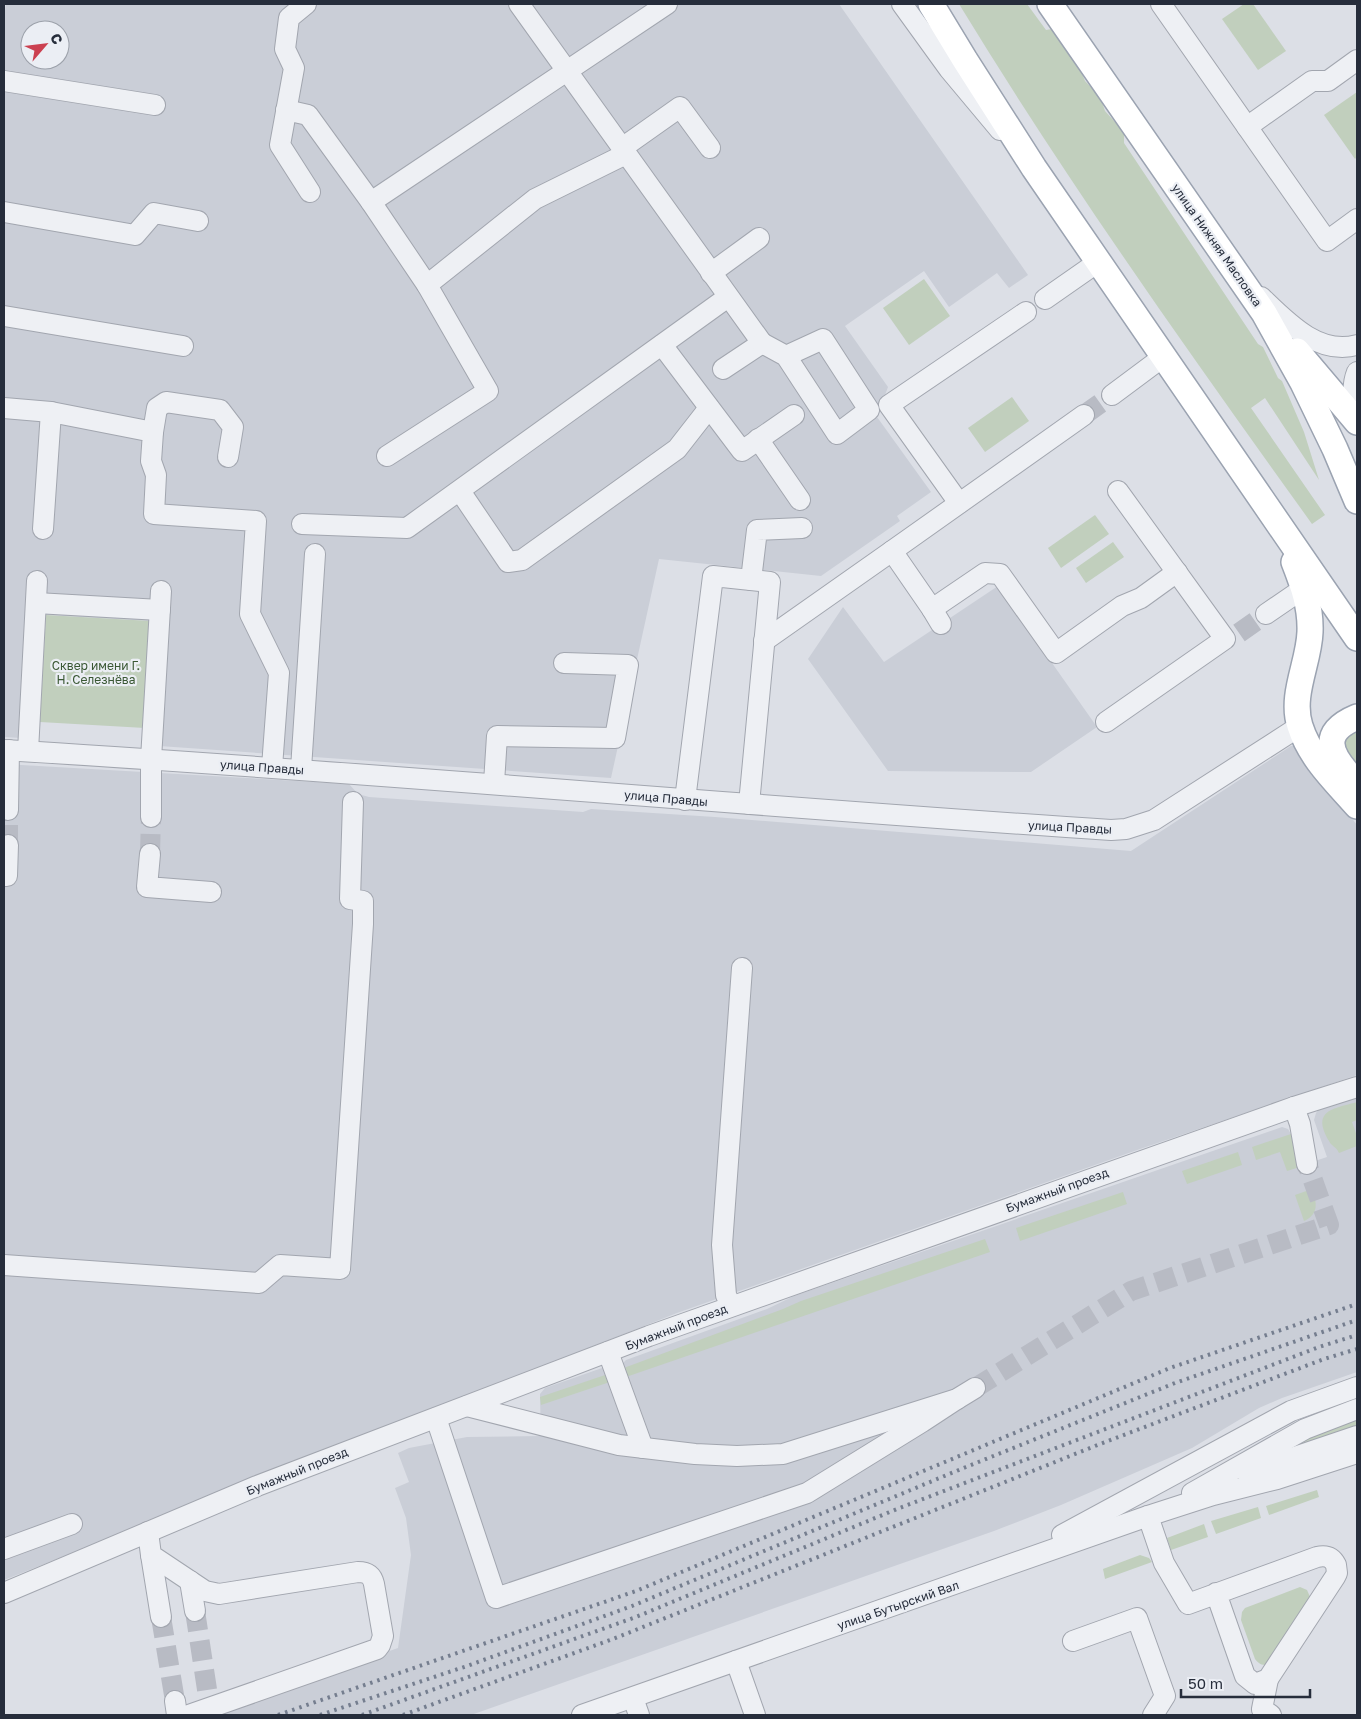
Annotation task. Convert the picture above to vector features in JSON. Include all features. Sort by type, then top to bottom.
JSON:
[{"type":"main road","points":[[931,4],[1034,168],[1357,638]]},
{"type":"main road","name":"улица Нижняя Масловка","points":[[1050,4],[1264,313],[1303,384],[1357,501]]},
{"type":"main road","points":[[1264,313],[1357,422]]},
{"type":"main road","points":[[1258,493],[1292,555],[1304,588],[1310,612],[1310,634],[1301,681],[1298,711],[1300,726],[1319,762],[1357,806]]},
{"type":"main road","points":[[1357,716],[1335,732],[1331,745],[1334,754],[1357,784]]},
{"type":"street","points":[[306,4],[289,18],[285,49],[294,68],[280,145],[310,192]]},
{"type":"street","points":[[519,4],[762,343],[786,356],[837,434],[869,410],[823,339],[786,356]]},
{"type":"street","points":[[371,202],[667,4]]},
{"type":"street","points":[[902,4],[948,69],[1034,168]]},
{"type":"street","points":[[1161,4],[1327,241],[1357,220]]},
{"type":"street","points":[[1247,127],[1312,81],[1328,81],[1357,60]]},
{"type":"street","points":[[4,81],[155,105]]},
{"type":"street","points":[[426,285],[535,199],[624,151],[680,107],[710,148]]},
{"type":"street","points":[[286,110],[308,115],[371,202],[426,285],[488,391],[387,456]]},
{"type":"street","points":[[4,212],[136,235],[154,213],[198,221]]},
{"type":"street","points":[[711,273],[759,238]]},
{"type":"street","points":[[1045,299],[1098,262]]},
{"type":"street","points":[[1243,281],[1290,326],[1308,337],[1325,344],[1340,347],[1357,345]]},
{"type":"street","points":[[302,524],[407,528],[728,297]]},
{"type":"street","points":[[959,503],[889,405],[1026,312]]},
{"type":"street","points":[[4,316],[184,346]]},
{"type":"street","points":[[723,370],[762,343]]},
{"type":"street","points":[[662,345],[742,450],[794,414]]},
{"type":"street","points":[[1112,395],[1163,357]]},
{"type":"street","points":[[1357,372],[1353,384],[1353,396],[1357,416]]},
{"type":"street","points":[[228,457],[233,427],[220,410],[166,402],[157,408],[151,461],[156,475],[154,514],[256,521],[250,614],[279,673],[272,767]]},
{"type":"street","points":[[4,408],[51,412],[153,432]]},
{"type":"street","points":[[460,491],[508,562],[522,560],[677,449],[709,408]]},
{"type":"street","points":[[43,530],[51,412]]},
{"type":"street","points":[[764,641],[1084,415]]},
{"type":"street","points":[[758,439],[800,500]]},
{"type":"street","points":[[1106,722],[1232,636],[1177,572],[1118,491]]},
{"type":"street","points":[[751,580],[757,530],[802,528]]},
{"type":"street","points":[[892,551],[936,617],[985,573],[1000,574],[1056,653],[1122,606],[1141,598],[1177,572]]},
{"type":"street","points":[[301,769],[315,554]]},
{"type":"street","points":[[685,800],[713,576],[770,582],[749,804]]},
{"type":"street","points":[[8,810],[14,750],[36,603],[37,581]]},
{"type":"street","points":[[1266,614],[1304,588]]},
{"type":"street","points":[[36,603],[161,601],[151,759],[151,817]]},
{"type":"street","points":[[494,784],[497,736],[615,738],[628,666],[564,663]]},
{"type":"street","name":"улица Правды","points":[[14,750],[301,769],[685,800],[1095,829],[1126,829],[1154,820],[1168,812],[1300,726]]},
{"type":"street","points":[[4,1264],[259,1283],[280,1265],[340,1269],[363,924],[363,902],[350,899],[353,802]]},
{"type":"street","points":[[4,876],[7,876],[8,845]]},
{"type":"street","points":[[150,854],[147,887],[211,892]]},
{"type":"street","points":[[731,1306],[726,1295],[722,1245],[742,968]]},
{"type":"street","name":"Бумажный проезд","points":[[4,1593],[257,1486],[731,1306],[1294,1107],[1357,1087]]},
{"type":"street","points":[[1294,1107],[1300,1124],[1307,1164]]},
{"type":"street","points":[[608,1352],[643,1448]]},
{"type":"street","points":[[989,1573],[1096,1518],[1291,1411],[1357,1387]]},
{"type":"street","points":[[436,1418],[496,1598],[808,1493],[975,1388]]},
{"type":"street","points":[[467,1406],[619,1445],[694,1454],[737,1456],[783,1454],[957,1399]]},
{"type":"street","points":[[1264,1713],[1268,1679],[1335,1577],[1337,1573],[1336,1565],[1329,1557],[1323,1556],[1188,1604],[1164,1563],[1148,1516],[1197,1491],[1305,1429],[1357,1409]]},
{"type":"street","points":[[1213,1495],[1282,1460],[1357,1436]]},
{"type":"street","points":[[1213,1495],[1276,1479],[1357,1453]]},
{"type":"street","name":"улица Бутырский Вал","points":[[582,1715],[636,1706],[736,1661],[1148,1516],[1213,1495]]},
{"type":"street","points":[[4,1549],[72,1524]]},
{"type":"street","points":[[148,1532],[161,1617]]},
{"type":"street","points":[[152,1555],[205,1591],[219,1594],[365,1572],[373,1578],[382,1628],[382,1641],[372,1652],[210,1702],[189,1715]]},
{"type":"street","points":[[190,1580],[195,1611]]},
{"type":"street","points":[[1216,1593],[1245,1676],[1255,1684],[1268,1679]]},
{"type":"street","points":[[1073,1641],[1137,1618],[1165,1696],[1153,1715]]},
{"type":"street","points":[[736,1661],[755,1715]]},
{"type":"shaded area","points":[[6,4],[839,4],[1028,275],[1009,288],[997,273],[949,307],[924,271],[845,326],[888,387],[877,417],[931,492],[897,516],[900,521],[821,576],[659,559],[611,778],[145,745],[151,621],[46,615],[39,739],[4,737],[4,17]]},
{"type":"shaded area","points":[[998,586],[1097,727],[1031,772],[888,771],[808,659],[843,607],[884,662]]},
{"type":"shaded area","points":[[1291,746],[1296,746],[1357,825],[1357,1075],[1140,1149],[677,1313],[4,1580],[4,764],[349,784],[358,794],[369,797],[583,812],[591,809],[715,817],[1131,851]]},
{"type":"shaded area","points":[[1357,1097],[1357,1372],[1259,1408],[1192,1448],[1061,1505],[994,1531],[471,1715],[205,1715],[398,1648],[411,1555],[406,1518],[395,1488],[409,1482],[398,1453],[409,1448],[467,1437],[541,1436],[540,1394],[545,1388],[602,1368],[607,1369],[620,1366],[626,1360],[767,1309],[794,1296],[1282,1127],[1288,1129],[1291,1134],[1303,1165],[1327,1157],[1314,1120],[1316,1113],[1319,1109]]},
{"type":"green space","points":[[959,4],[1027,4],[1046,30],[1052,29],[1065,49],[1078,63],[1085,81],[1100,96],[1105,111],[1124,132],[1124,143],[1258,344],[1263,347],[1278,378],[1282,381],[1304,432],[1319,480],[1265,398],[1251,408],[1325,515],[1312,524],[1266,460],[1086,202],[1000,71]]},
{"type":"green space","points":[[1244,4],[1253,4],[1286,51],[1258,70],[1222,19]]},
{"type":"green space","points":[[1357,92],[1357,157],[1355,159],[1324,115]]},
{"type":"green space","points":[[924,279],[950,316],[909,345],[883,308]]},
{"type":"green space","points":[[1012,397],[1029,421],[985,452],[968,428]]},
{"type":"green space","points":[[1095,515],[1109,534],[1061,568],[1048,548]]},
{"type":"green space","points":[[1113,542],[1124,557],[1086,583],[1076,568]]},
{"type":"green space","name":"Сквер имени Г. Н. Селезнёва","points":[[46,615],[151,621],[145,728],[40,722]]},
{"type":"green space","points":[[1357,728],[1357,774],[1341,742]]},
{"type":"green space","points":[[1357,1102],[1357,1120],[1352,1122],[1357,1136],[1357,1146],[1339,1153],[1330,1143],[1324,1131],[1322,1123],[1324,1117],[1333,1109]]},
{"type":"green space","points":[[1291,1134],[1303,1166],[1287,1171],[1280,1152],[1256,1160],[1252,1147]]},
{"type":"green space","points":[[1238,1152],[1242,1165],[1187,1184],[1182,1171]]},
{"type":"green space","points":[[1312,1189],[1316,1208],[1312,1215],[1304,1221],[1295,1195]]},
{"type":"green space","points":[[1123,1192],[1127,1204],[1020,1241],[1016,1228]]},
{"type":"green space","points":[[985,1239],[990,1252],[623,1378],[621,1369],[801,1301]]},
{"type":"green space","points":[[611,1373],[613,1381],[541,1405],[540,1397]]},
{"type":"green space","points":[[1357,1417],[1357,1428],[1287,1451],[1321,1431]]},
{"type":"green space","points":[[1317,1490],[1319,1497],[1269,1515],[1266,1506]]},
{"type":"green space","points":[[1258,1507],[1261,1518],[1216,1534],[1211,1521]]},
{"type":"green space","points":[[1204,1524],[1208,1537],[1171,1550],[1167,1538]]},
{"type":"green space","points":[[1140,1555],[1149,1558],[1152,1562],[1105,1579],[1103,1569]]},
{"type":"green space","points":[[1300,1587],[1307,1590],[1311,1599],[1267,1665],[1260,1664],[1255,1659],[1241,1620],[1242,1612],[1245,1608]]},
{"type":"tunnel","points":[[1084,415],[1112,395]]},
{"type":"tunnel","points":[[1239,633],[1266,614]]},
{"type":"tunnel","points":[[8,810],[8,845]]},
{"type":"tunnel","points":[[150,854],[151,817]]},
{"type":"tunnel","points":[[975,1388],[1131,1291],[1329,1225],[1307,1164]]},
{"type":"tunnel","points":[[195,1611],[208,1696]]},
{"type":"tunnel","points":[[161,1617],[175,1701]]},
{"type":"railway","points":[[278,1715],[636,1591],[1170,1368],[1357,1304]]},
{"type":"railway","points":[[320,1715],[467,1666],[632,1606],[966,1467],[1175,1383],[1357,1320]]},
{"type":"railway","points":[[362,1715],[636,1617],[897,1509],[1319,1347],[1357,1335]]},
{"type":"railway","points":[[403,1715],[613,1639],[1100,1444],[1324,1359],[1357,1349]]}]
